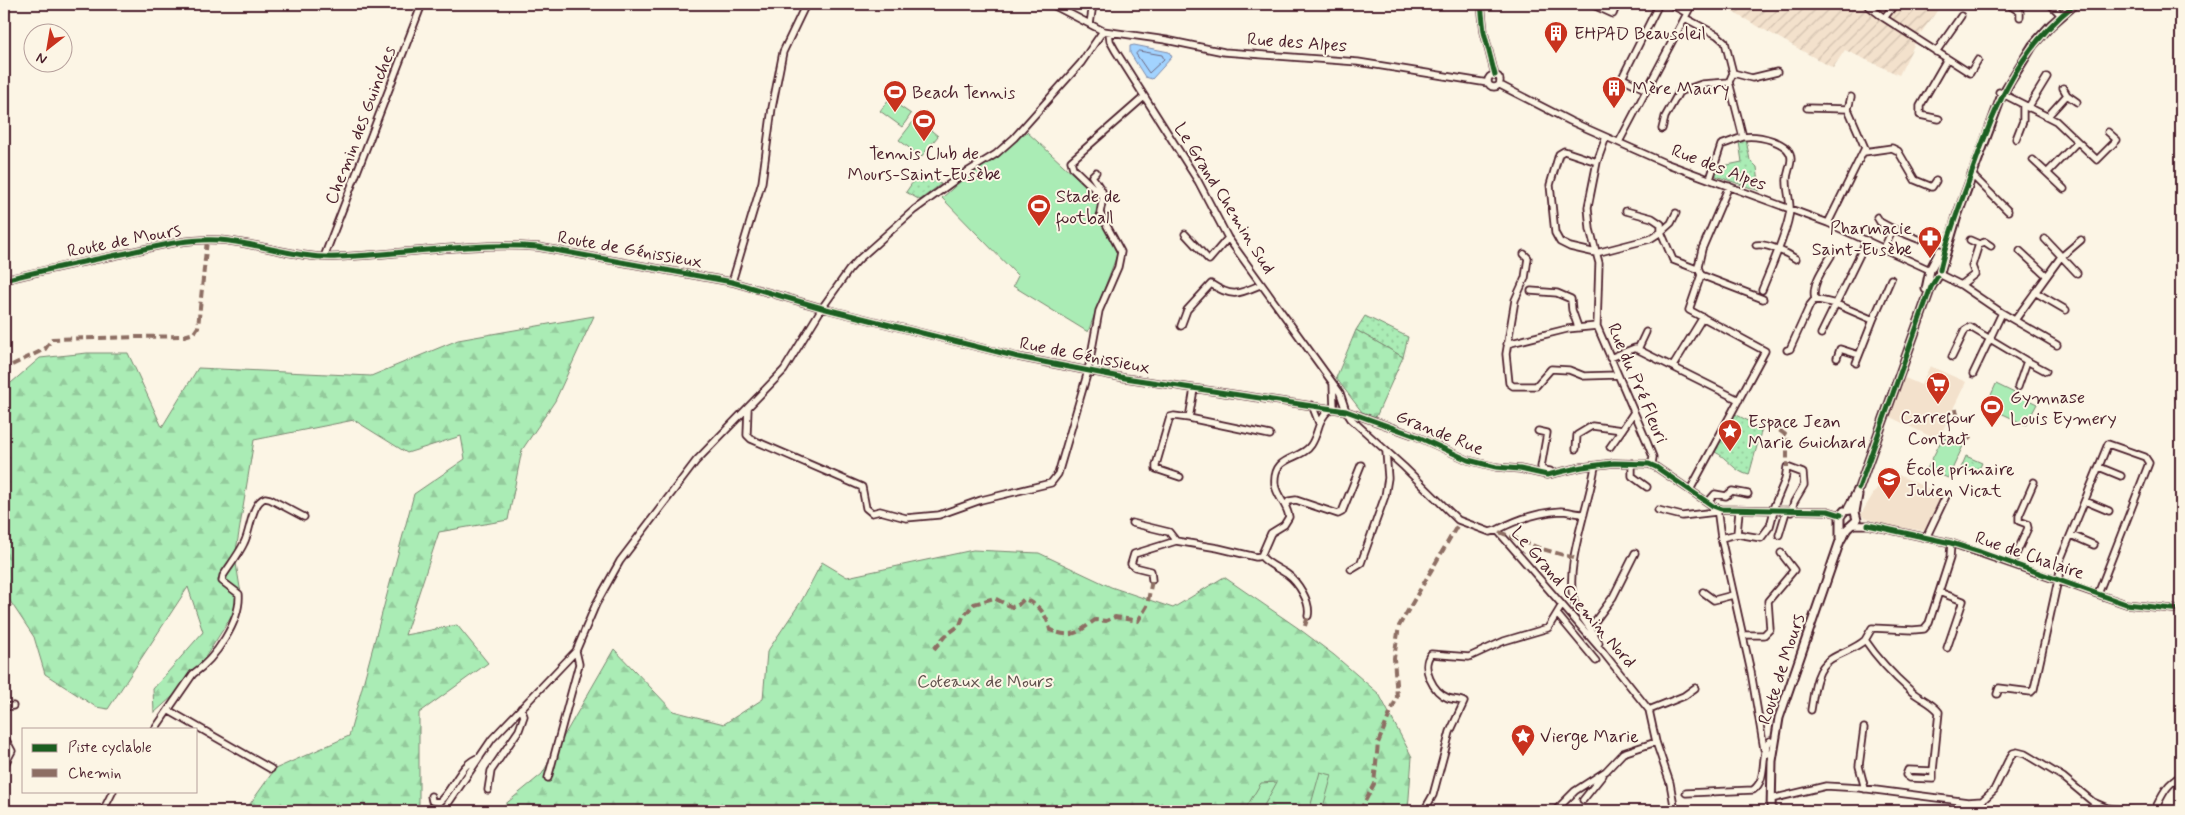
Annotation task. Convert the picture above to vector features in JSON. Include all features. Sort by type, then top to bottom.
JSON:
[{"type":"main road","points":[[1935,272],[2000,93],[2029,43],[2069,4]]},
{"type":"main road","points":[[2060,14],[2075,4]]},
{"type":"main road","points":[[1935,272],[2000,93]]},
{"type":"main road","name":"Route de Mours","points":[[1840,541],[1852,526],[1859,488],[1935,272]]},
{"type":"main road","points":[[1841,519],[1854,513]]},
{"type":"main road","points":[[1841,519],[1852,526]]},
{"type":"main road","name":"Route de Mours","points":[[1771,811],[1770,759],[1772,740],[1787,690],[1840,541],[1841,519]]},
{"type":"street","name":"Chemin des Guinches","points":[[324,257],[422,4]]},
{"type":"street","points":[[732,282],[762,182],[772,108],[783,52],[806,4]]},
{"type":"street","points":[[443,811],[492,739],[576,650],[596,604],[620,561],[696,461],[784,370],[822,308],[850,270],[873,246],[914,210],[968,171],[996,154],[1014,138],[1109,32],[1051,4]]},
{"type":"street","points":[[1089,23],[1093,4]]},
{"type":"street","points":[[1481,4],[1484,32],[1495,75],[1500,78],[1500,85],[1493,88],[1488,83],[1489,77],[1495,75]]},
{"type":"street","points":[[1591,4],[1612,14],[1617,4]]},
{"type":"street","points":[[1648,90],[1622,78],[1659,4]]},
{"type":"street","points":[[1670,4],[1722,38],[1733,73],[1729,82],[1743,137]]},
{"type":"street","points":[[1619,142],[1692,4]]},
{"type":"street","points":[[1866,4],[1948,60],[1970,72],[1978,60]]},
{"type":"street","points":[[1884,18],[1894,4]]},
{"type":"street","points":[[2008,4],[2020,12],[2020,17]]},
{"type":"street","points":[[2050,4],[2060,14]]},
{"type":"street","points":[[1936,52],[1961,16]]},
{"type":"street","name":"Le Grand Chemin Sud","points":[[1109,32],[1115,50],[1198,181],[1228,238],[1260,285],[1340,392],[1346,411]]},
{"type":"street","name":"Rue des Alpes","points":[[1109,32],[1166,40],[1224,52],[1358,62],[1488,83]]},
{"type":"street","points":[[1939,120],[1920,115],[1920,106],[1948,60]]},
{"type":"street","points":[[1733,73],[1752,78],[1777,72]]},
{"type":"street","points":[[2016,139],[2026,107],[2047,77]]},
{"type":"street","points":[[1662,129],[1665,116],[1679,92],[1702,84],[1729,82]]},
{"type":"street","name":"Rue des Alpes","points":[[1500,85],[1606,137],[1674,167],[1828,223],[1962,284],[2002,313],[2057,345]]},
{"type":"street","points":[[2063,88],[2067,95],[2077,102]]},
{"type":"street","points":[[2000,93],[2048,116],[2098,160],[2117,140],[2108,132]]},
{"type":"street","points":[[2048,116],[2067,95]]},
{"type":"street","points":[[1103,197],[1073,168],[1071,161],[1144,96]]},
{"type":"street","points":[[1828,223],[1865,148],[1848,109],[1851,96]]},
{"type":"street","points":[[1807,108],[1848,109]]},
{"type":"street","points":[[1710,180],[1721,145],[1743,137],[1756,136],[1769,138],[1788,151],[1791,162],[1786,180],[1790,209],[1778,250],[1762,290]]},
{"type":"street","name":"Rue du Pré Fleuri","points":[[1606,137],[1597,162],[1588,207],[1599,283],[1597,326],[1653,457],[1652,464]]},
{"type":"street","points":[[2047,173],[2077,142]]},
{"type":"street","points":[[1864,152],[1892,148],[1898,152],[1915,180],[1932,186],[1936,182]]},
{"type":"street","points":[[1597,162],[1564,151],[1559,154],[1550,185],[1556,237],[1560,242],[1570,247],[1596,253],[1650,239],[1671,223],[1676,213]]},
{"type":"street","points":[[2033,160],[2064,189]]},
{"type":"street","points":[[748,408],[747,436],[862,487],[866,508],[869,512],[880,511],[906,518],[939,515],[981,500],[1052,483],[1058,474],[1088,371],[1099,311],[1118,268],[1121,252],[1100,213],[1103,197],[1102,191],[1092,176],[1096,172]]},
{"type":"street","points":[[1971,174],[2008,211]]},
{"type":"street","points":[[1690,490],[1765,351],[1689,310],[1700,272],[1698,267],[1702,249],[1728,186]]},
{"type":"street","points":[[1626,211],[1652,218],[1661,224],[1661,232],[1673,260],[1762,299]]},
{"type":"street","points":[[1877,217],[1880,222],[1918,240]]},
{"type":"street","points":[[1884,248],[1893,229]]},
{"type":"street","points":[[1184,234],[1209,260],[1228,238]]},
{"type":"street","points":[[2045,239],[2077,273]]},
{"type":"street","name":"Route de Mours","points":[[4,280],[156,246],[196,240],[220,240],[278,252],[324,257],[429,249]]},
{"type":"street","points":[[1821,334],[1867,240]]},
{"type":"street","points":[[1970,240],[1979,244],[1985,242],[1991,246]]},
{"type":"street","points":[[2015,320],[2062,256],[2081,240]]},
{"type":"street","points":[[1756,245],[1760,244],[1778,250],[1796,259]]},
{"type":"street","points":[[1962,284],[1975,274],[1972,266],[1979,244]]},
{"type":"street","name":"Route de Génissieux","points":[[429,249],[538,247],[732,282],[822,308]]},
{"type":"street","points":[[2020,251],[2047,276]]},
{"type":"street","points":[[1524,254],[1528,258],[1525,278],[1516,297],[1507,344],[1508,381],[1513,386],[1536,386],[1551,369],[1569,370],[1584,376],[1617,375]]},
{"type":"street","points":[[1815,299],[1812,292],[1814,285],[1831,256]]},
{"type":"street","points":[[1856,363],[1891,279]]},
{"type":"street","points":[[1181,326],[1187,310],[1211,284],[1230,294],[1240,293],[1260,285]]},
{"type":"street","points":[[1531,290],[1557,293],[1571,299],[1572,310],[1578,327]]},
{"type":"street","points":[[2035,292],[2066,310]]},
{"type":"street","points":[[1815,299],[1836,304],[1873,320]]},
{"type":"street","points":[[1787,350],[1790,349],[1810,305],[1815,299]]},
{"type":"street","name":"Rue de Génissieux","points":[[822,308],[1018,357],[1088,371],[1194,389],[1346,411]]},
{"type":"street","points":[[1973,374],[2002,313]]},
{"type":"street","points":[[1673,366],[1703,317]]},
{"type":"street","points":[[1507,344],[1578,327],[1597,326]]},
{"type":"street","points":[[1952,357],[1964,330],[1970,327],[2046,371]]},
{"type":"street","points":[[1638,349],[1646,332]]},
{"type":"street","points":[[1610,358],[1635,348],[1739,400]]},
{"type":"street","points":[[1837,358],[1840,350],[1859,355]]},
{"type":"street","points":[[2018,387],[2027,361]]},
{"type":"street","points":[[1260,556],[1271,533],[1288,521],[1286,505],[1276,490],[1277,473],[1284,460],[1302,454],[1310,446],[1322,417],[1332,409],[1335,396],[1332,382]]},
{"type":"street","points":[[1189,418],[1194,389]]},
{"type":"street","points":[[1312,406],[1319,423]]},
{"type":"street","name":"Le Grand Chemin Nord","points":[[1346,411],[1351,419],[1404,466],[1458,520],[1490,532],[1497,530],[1601,649],[1649,710],[1656,742],[1670,783],[1675,811]]},
{"type":"street","name":"Grande Rue","points":[[1346,411],[1416,436],[1468,460],[1496,467],[1547,474],[1595,466],[1632,463],[1652,464]]},
{"type":"street","points":[[1610,447],[1634,412]]},
{"type":"street","points":[[1180,477],[1156,469],[1170,417],[1189,418],[1270,435]]},
{"type":"street","points":[[1576,449],[1577,435],[1592,426],[1622,430]]},
{"type":"street","points":[[1538,431],[1546,433],[1542,468],[1556,473]]},
{"type":"street","points":[[2058,579],[2059,563],[2108,444],[2145,457],[2149,463],[2098,594]]},
{"type":"street","points":[[1351,569],[1361,564],[1385,496],[1388,478],[1386,452]]},
{"type":"street","points":[[1632,463],[1632,476],[1647,487]]},
{"type":"street","points":[[1652,464],[1717,510],[1721,538],[1751,672],[1764,748],[1770,759],[1758,786],[1753,790],[1686,793]]},
{"type":"street","points":[[1286,505],[1289,501],[1296,500],[1338,514],[1342,512],[1361,465]]},
{"type":"street","points":[[1595,466],[1591,494],[1584,514],[1572,568],[1572,585],[1575,603],[1601,649]]},
{"type":"street","points":[[1721,538],[1737,534],[1761,538],[1770,526],[1773,511],[1785,480],[1787,467],[1803,473],[1804,485],[1779,535]]},
{"type":"street","points":[[2099,467],[2121,476]]},
{"type":"street","points":[[2012,563],[2028,528],[2026,524],[2019,521],[2019,516],[2034,482]]},
{"type":"street","points":[[1708,502],[1715,494],[1726,496],[1732,491],[1748,494]]},
{"type":"street","points":[[1926,538],[1946,496]]},
{"type":"street","points":[[156,728],[192,674],[202,668],[226,639],[240,602],[240,594],[222,581],[223,576],[244,543],[256,507],[261,500],[266,498],[304,516]]},
{"type":"street","points":[[2085,501],[2108,511]]},
{"type":"street","points":[[1658,510],[1682,516],[1717,510],[1828,512],[1841,519]]},
{"type":"street","points":[[1497,530],[1522,519],[1537,515],[1561,511],[1584,514]]},
{"type":"street","points":[[1737,534],[1739,511]]},
{"type":"street","name":"Rue de Chalaire","points":[[1854,513],[1868,525]]},
{"type":"street","points":[[1132,523],[1169,532],[1176,542]]},
{"type":"street","name":"Rue de Chalaire","points":[[1852,526],[1868,525],[1951,543],[2137,606],[2181,610]]},
{"type":"street","points":[[2071,535],[2094,545]]},
{"type":"street","points":[[1152,580],[1151,571],[1131,564],[1134,554],[1176,542],[1218,548],[1256,557],[1260,556],[1289,575],[1304,594],[1309,610],[1308,616]]},
{"type":"street","points":[[1812,710],[1815,684],[1824,665],[1831,659],[1866,640],[1872,628],[1913,630],[1924,629],[1929,623],[1950,558],[1951,543]]},
{"type":"street","points":[[1590,628],[1613,597],[1634,553]]},
{"type":"street","points":[[1743,635],[1764,635],[1770,629],[1768,601],[1794,570],[1782,553]]},
{"type":"street","name":"Rue de Chalaire","points":[[1997,694],[1999,688],[2031,692],[2034,689],[2058,579]]},
{"type":"street","points":[[1703,592],[1714,600],[1734,595]]},
{"type":"street","points":[[1939,592],[1963,602],[1947,648]]},
{"type":"street","points":[[1424,811],[1432,795],[1450,732],[1464,702],[1448,698],[1438,691],[1426,669],[1426,660],[1431,654],[1469,657],[1504,641],[1548,628],[1562,605]]},
{"type":"street","points":[[1557,614],[1596,661]]},
{"type":"street","points":[[1866,640],[1873,652],[1911,691],[1934,706],[1939,712],[1933,770]]},
{"type":"street","points":[[548,778],[579,664],[576,650]]},
{"type":"street","points":[[1649,710],[1684,696],[1695,688]]},
{"type":"street","points":[[4,707],[13,706]]},
{"type":"street","points":[[488,790],[491,771],[519,730],[524,716],[520,708]]},
{"type":"street","points":[[168,710],[271,768]]},
{"type":"street","points":[[1864,728],[1859,766],[1865,789]]},
{"type":"street","points":[[4,736],[12,751],[4,766]]},
{"type":"street","points":[[1762,738],[1772,740]]},
{"type":"street","points":[[1764,748],[1772,740]]},
{"type":"street","points":[[1583,800],[1623,753],[1656,742]]},
{"type":"street","points":[[1771,799],[1826,786],[1968,802],[1982,801],[1994,790],[2008,761],[2013,753],[2017,752],[2025,754],[2063,777],[2093,802],[2107,808],[2133,811]]},
{"type":"street","points":[[431,796],[432,801],[439,802],[446,796],[468,762],[480,757]]},
{"type":"street","points":[[1555,811],[1575,791],[1606,771]]},
{"type":"street","points":[[2154,811],[2163,791],[2172,781],[2181,776]]},
{"type":"street","points":[[103,811],[112,792]]},
{"type":"shaded area","points":[[1718,4],[1942,4],[1918,37],[1899,75],[1845,50],[1833,68]]},
{"type":"shaded area","points":[[1930,366],[1966,382],[1938,440],[1890,417],[1900,384],[1905,378],[1921,385]]},
{"type":"shaded area","points":[[1888,470],[1942,495],[1925,531],[1891,526],[1864,518],[1861,514]]},
{"type":"green space","name":"Beach Tennis","points":[[889,99],[911,114],[902,127],[880,111]]},
{"type":"green space","points":[[916,118],[938,136],[921,157],[899,140]]},
{"type":"green space","name":"Stade de football","points":[[1027,132],[1098,197],[1117,255],[1088,332],[1013,286],[1018,276],[942,198],[964,178]]},
{"type":"green space","points":[[1746,140],[1750,160],[1757,167],[1760,191],[1716,176],[1715,172],[1718,167],[1742,162],[1739,142]]},
{"type":"green space","points":[[919,173],[941,184],[920,200],[906,192]]},
{"type":"green space","points":[[594,316],[555,401],[522,450],[508,520],[439,532],[405,635],[457,625],[488,663],[419,713],[419,811],[245,811],[275,769],[349,736],[414,494],[465,459],[461,436],[407,453],[354,420],[254,440],[235,557],[242,600],[190,681],[154,713],[153,689],[203,632],[188,587],[108,709],[96,707],[45,674],[34,637],[4,592],[4,389],[40,358],[87,353],[128,353],[162,427],[198,368],[371,376],[458,340]]},
{"type":"green space","points":[[1365,316],[1408,337],[1403,357],[1356,330]]},
{"type":"green space","points":[[1356,330],[1403,357],[1376,417],[1362,412],[1336,378]]},
{"type":"green space","points":[[1996,384],[2037,404],[2026,425],[1986,406]]},
{"type":"green space","points":[[1735,414],[1762,428],[1749,475],[1739,471],[1715,452]]},
{"type":"green space","points":[[1943,437],[1963,446],[1948,478],[1927,469]]},
{"type":"green space","points":[[1966,456],[1982,463],[1976,475],[1961,468]]},
{"type":"green space","name":"Coteaux de Mours","points":[[973,550],[1039,553],[1111,587],[1173,608],[1224,577],[1334,655],[1379,694],[1412,757],[1408,811],[497,811],[542,774],[614,649],[673,711],[724,724],[763,699],[767,652],[802,600],[822,562],[847,577]]},
{"type":"green space","points":[[1320,772],[1332,775],[1322,811],[1309,811]]},
{"type":"green space","points":[[1277,782],[1261,811],[1244,811],[1261,783]]},
{"type":"water","points":[[1134,45],[1169,52],[1172,57],[1152,79],[1145,77],[1130,53],[1130,46]]},
{"type":"marked path","points":[[12,365],[45,349],[52,339],[184,336],[194,333],[198,327],[207,240]]},
{"type":"marked path","points":[[1956,409],[1957,415]]},
{"type":"marked path","points":[[1770,423],[1787,436],[1787,467]]},
{"type":"marked path","points":[[1360,811],[1374,784],[1378,743],[1397,697],[1394,658],[1399,626],[1457,526]]},
{"type":"marked path","points":[[1499,532],[1539,548],[1574,558]]},
{"type":"marked path","points":[[934,649],[945,636],[960,625],[963,617],[974,604],[994,598],[1012,607],[1018,605],[1024,599],[1029,601],[1042,611],[1050,630],[1064,634],[1079,631],[1095,620],[1106,621],[1115,617],[1138,621],[1147,606],[1152,580]]},
{"type":"marked path","points":[[1305,626],[1308,616]]},
{"type":"cycle path","points":[[1481,4],[1484,32],[1495,75]]},
{"type":"cycle path","points":[[1940,270],[1945,248],[1976,160],[2008,86],[2036,43],[2075,4]]},
{"type":"cycle path","points":[[4,280],[48,269],[194,240],[219,240],[323,257],[363,256],[463,247],[538,247],[732,282],[822,308],[1018,357],[1125,378],[1346,411],[1416,436],[1468,460],[1496,467],[1520,469],[1547,475],[1582,467],[1614,463],[1649,464],[1713,506],[1721,509],[1828,511],[1841,515]]},
{"type":"cycle path","points":[[1859,488],[1931,287],[1937,277]]},
{"type":"cycle path","points":[[1868,525],[1951,543],[2126,604],[2181,610]]},
{"type":"place","name":"EHPAD Beausoleil","points":[[1556,54]]},
{"type":"place","name":"Mère Maury","points":[[1614,109]]},
{"type":"place","name":"Beach Tennis","points":[[895,113]]},
{"type":"place","name":"Tennis Club de Mours-Saint-Eusèbe","points":[[924,142]]},
{"type":"place","name":"Stade de football","points":[[1039,227]]},
{"type":"place","name":"Pharmacie Saint-Eusèbe","points":[[1930,259]]},
{"type":"place","name":"Carrefour Contact","points":[[1938,405]]},
{"type":"place","name":"Gymnase Louis Eymery","points":[[1992,428]]},
{"type":"place","name":"Espace Jean Marie Guichard","points":[[1730,452]]},
{"type":"place","name":"École primaire Julien Vicat","points":[[1889,500]]},
{"type":"place","name":"Vierge Marie","points":[[1523,757]]}]
